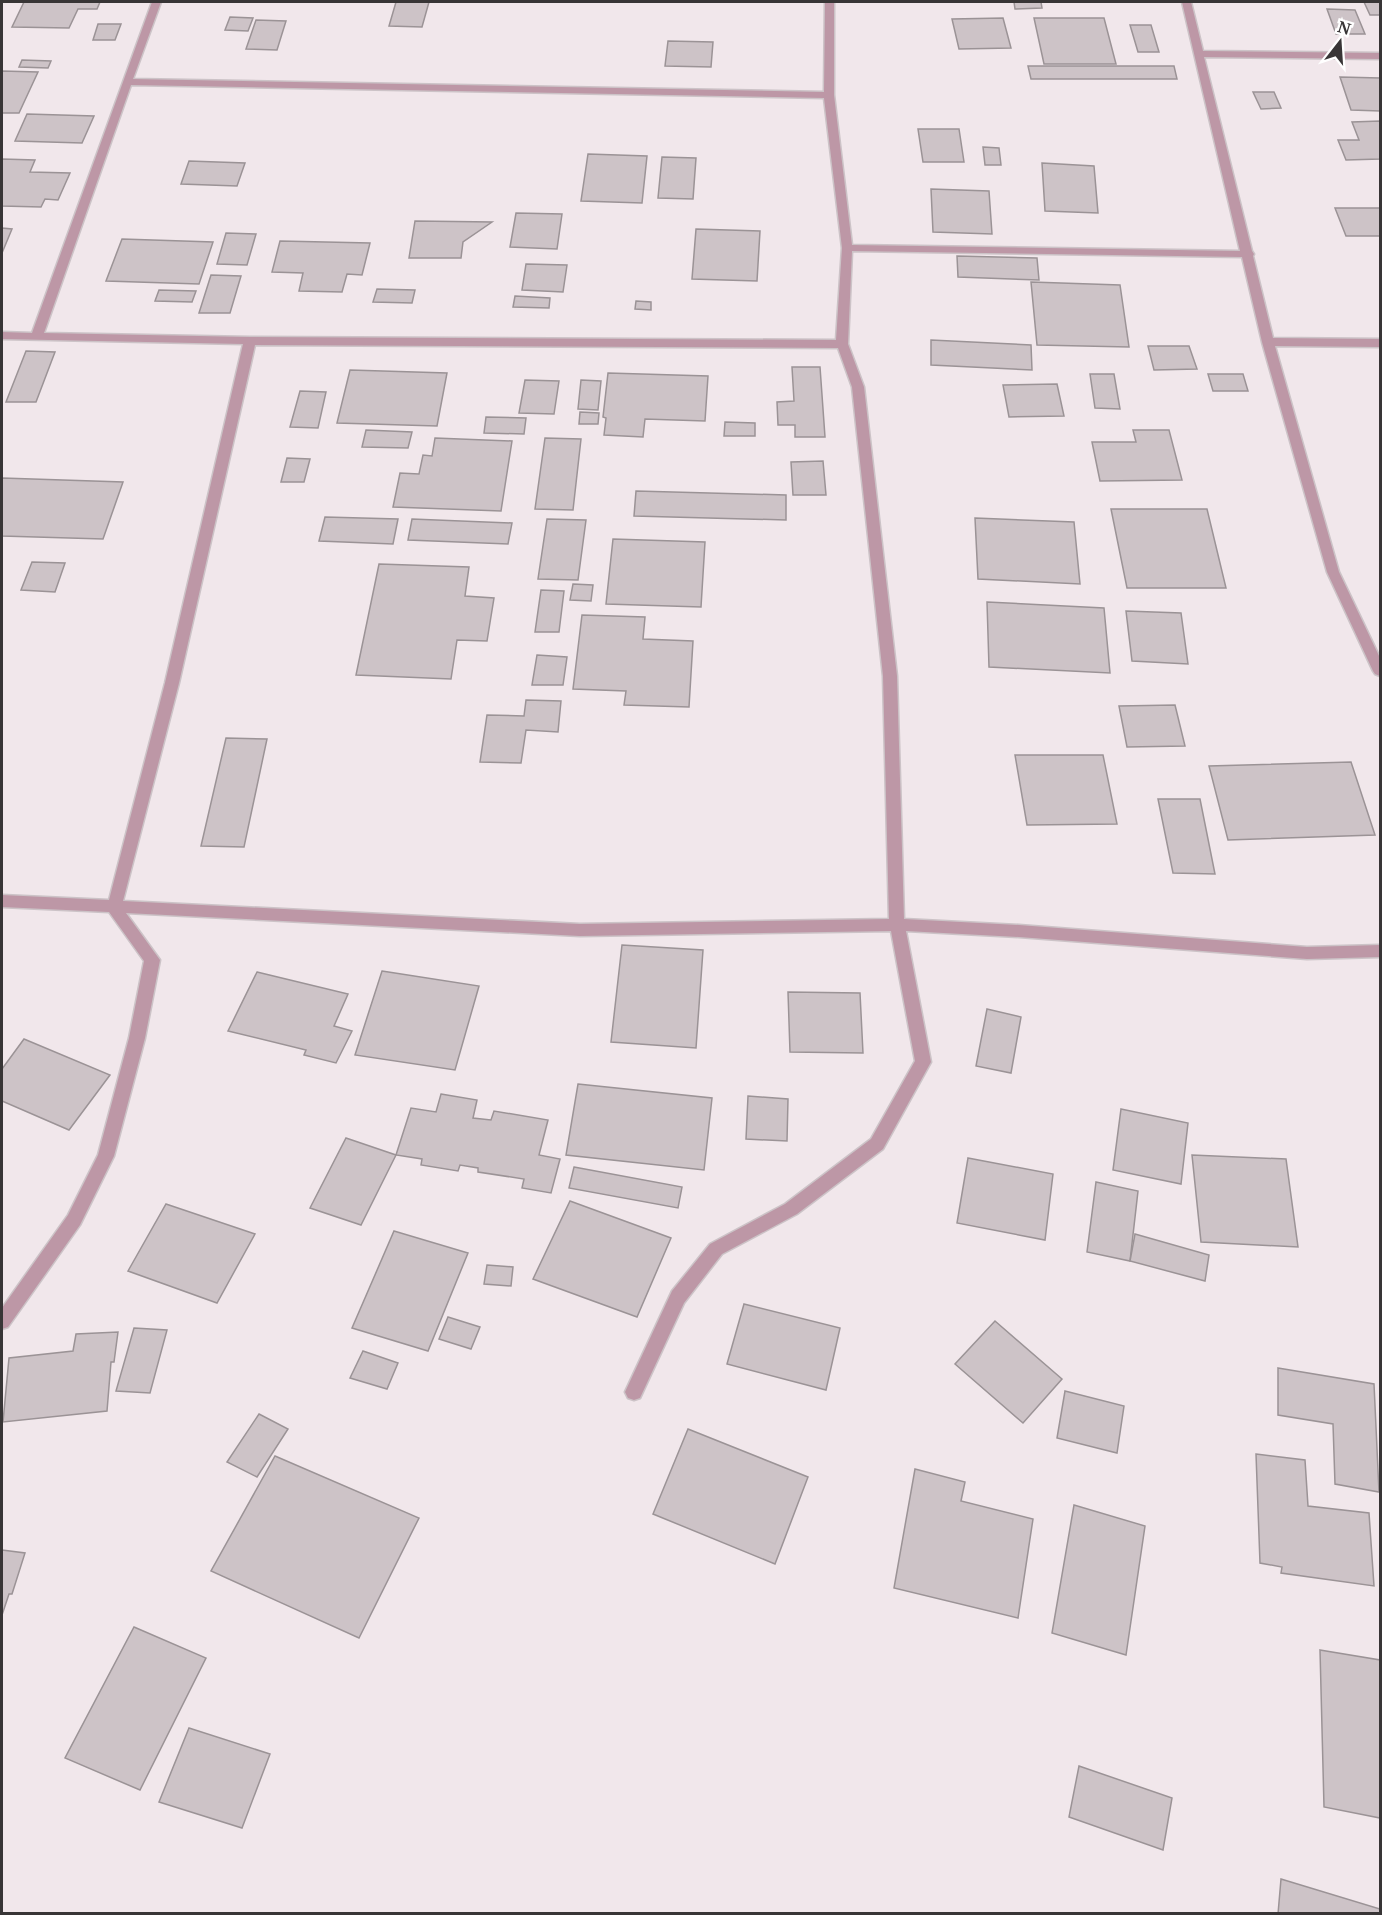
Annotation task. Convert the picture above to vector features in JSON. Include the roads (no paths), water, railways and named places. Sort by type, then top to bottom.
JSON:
[{"type":"street","points":[[37,336],[156,2]]},
{"type":"street","points":[[634,1392],[678,1297],[716,1249],[791,1209],[878,1143],[923,1062],[897,925],[890,676],[858,387],[842,344],[847,248],[829,96],[830,2]]},
{"type":"street","points":[[1186,2],[1249,254],[1268,342],[1333,572],[1380,670]]},
{"type":"street","points":[[1199,54],[1380,56]]},
{"type":"street","points":[[128,82],[829,96]]},
{"type":"street","points":[[847,248],[1249,254]]},
{"type":"street","points":[[2,336],[250,341],[842,344]]},
{"type":"street","points":[[114,908],[172,682],[250,341]]},
{"type":"street","points":[[1268,342],[1380,343]]},
{"type":"street","points":[[2,901],[580,930],[897,925],[1020,931],[1307,953],[1380,951]]},
{"type":"street","points":[[2,1321],[74,1220],[106,1156],[137,1038],[152,960],[114,908]]}]
